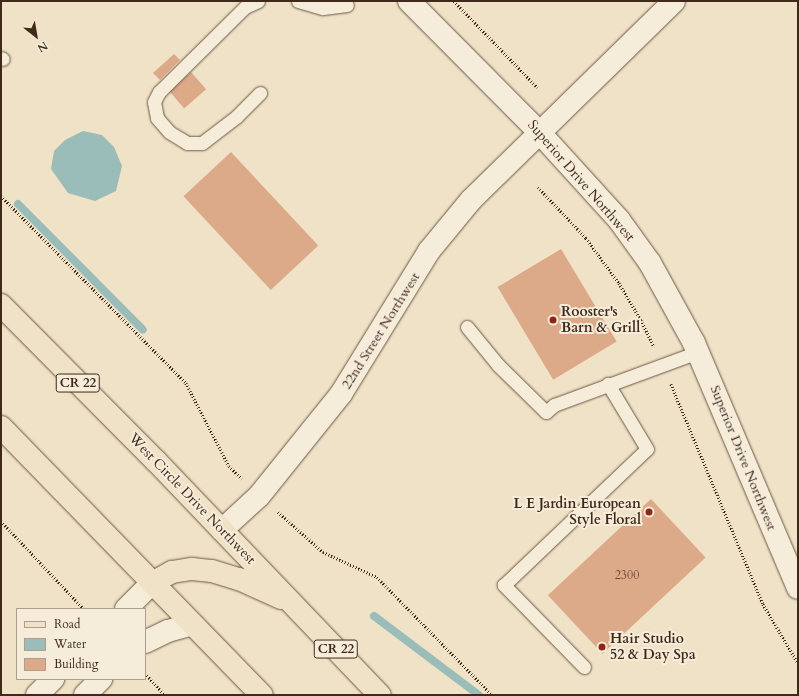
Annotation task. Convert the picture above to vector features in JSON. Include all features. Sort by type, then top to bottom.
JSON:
[{"type":"main road","name":"West Circle Drive Northwest","points":[[1,304],[222,530],[380,695]]},
{"type":"main road","points":[[1,427],[262,695]]},
{"type":"main road","points":[[152,583],[172,572],[192,570],[212,571],[239,579],[291,603]]},
{"type":"street","name":"Superior Drive Northwest","points":[[409,1],[539,132],[619,220],[650,263],[675,304],[698,352],[798,588]]},
{"type":"street","name":"22nd Street Northwest","points":[[222,530],[259,496],[342,394],[429,251],[471,200],[674,1]]},
{"type":"street","points":[[127,608],[152,583]]},
{"type":"street","points":[[146,642],[168,631],[192,624]]},
{"type":"street","points":[[37,695],[53,680]]},
{"type":"street","points":[[85,695],[100,680]]},
{"type":"lane","points":[[258,1],[245,7],[159,92],[154,102],[157,118],[169,132],[187,143],[202,143],[236,117],[260,93]]},
{"type":"lane","points":[[298,1],[323,8],[347,5]]},
{"type":"lane","points":[[467,327],[498,365],[546,412],[554,405],[661,363],[698,352]]},
{"type":"lane","points":[[584,667],[504,585],[647,449],[608,384]]},
{"type":"path","points":[[454,1],[537,87]]},
{"type":"path","points":[[538,186],[586,238],[619,283],[641,320],[661,363],[764,604],[798,663]]},
{"type":"path","points":[[1,196],[186,383],[228,466],[259,496],[323,552],[378,576],[492,695]]},
{"type":"path","points":[[1,520],[83,608]]},
{"type":"path","points":[[146,674],[166,695]]},
{"type":"water","points":[[83,131],[102,135],[114,147],[122,166],[116,191],[95,201],[68,193],[51,169],[54,151],[65,140]]},
{"type":"building","points":[[174,54],[180,60],[160,80],[153,73]]},
{"type":"building","points":[[191,72],[206,89],[184,108],[169,91]]},
{"type":"building","points":[[231,152],[318,246],[271,290],[183,196]]},
{"type":"building","points":[[561,249],[617,342],[553,380],[498,287]]},
{"type":"building","points":[[651,499],[706,558],[602,654],[548,595]]},
{"type":"waterway","points":[[18,204],[143,330]]},
{"type":"waterway","points":[[374,616],[479,695]]},
{"type":"place","name":"Rooster's Barn & Grill","points":[[553,320]]},
{"type":"place","name":"L E Jardin European Style Floral","points":[[649,512]]},
{"type":"place","name":"Hair Studio 52 & Day Spa","points":[[602,647]]}]
